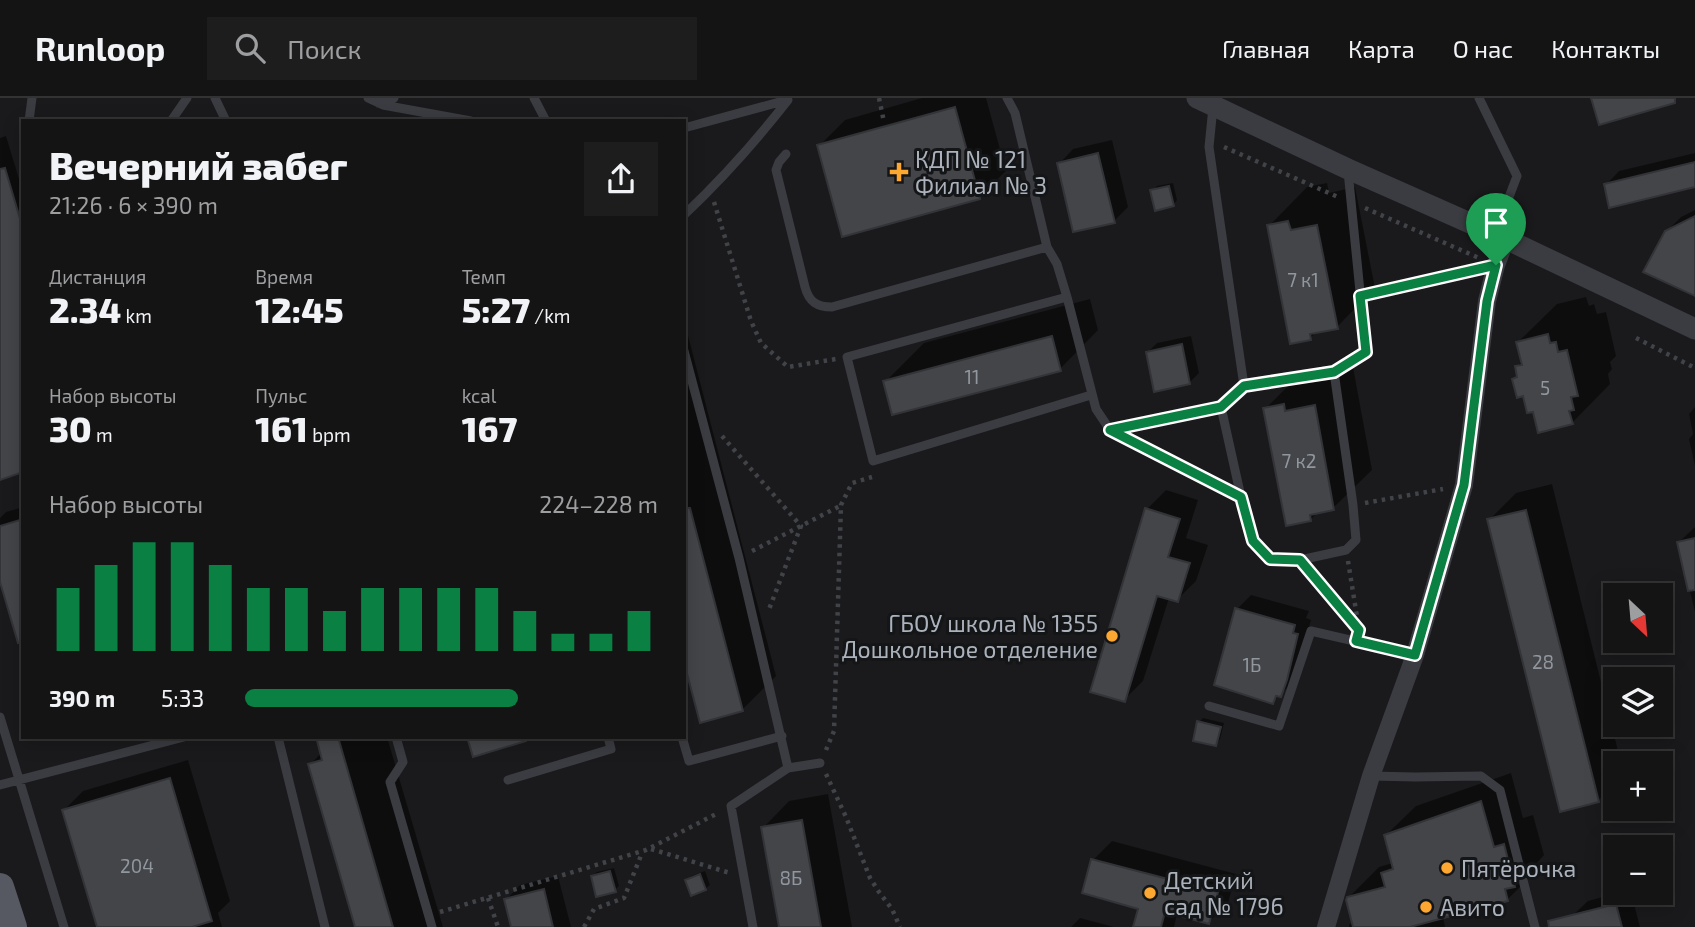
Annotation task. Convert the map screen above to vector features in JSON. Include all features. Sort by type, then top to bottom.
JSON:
[{"type":"main road","points":[[0,887],[13,927]]},
{"type":"street","points":[[1205,102],[1695,329]]},
{"type":"street","points":[[1326,927],[1371,776],[1415,655],[1464,485],[1487,301],[1501,237]]},
{"type":"lane","points":[[29,119],[32,98]]},
{"type":"lane","points":[[172,119],[187,98]]},
{"type":"lane","points":[[215,98],[225,119]]},
{"type":"lane","points":[[368,98],[404,110],[459,119]]},
{"type":"lane","points":[[377,100],[394,98]]},
{"type":"lane","points":[[534,98],[545,119]]},
{"type":"lane","points":[[1007,98],[1015,113],[1047,247],[1057,264],[1067,297],[1091,395],[1096,409],[1110,430],[1221,407],[1244,386],[1334,372],[1366,352],[1348,169]]},
{"type":"lane","points":[[1479,98],[1517,176],[1501,237]]},
{"type":"lane","points":[[686,127],[789,99]]},
{"type":"lane","points":[[686,213],[752,145],[789,99]]},
{"type":"lane","points":[[1205,102],[1209,147],[1244,386]]},
{"type":"lane","points":[[786,154],[776,170],[804,288],[813,303],[821,307],[832,307],[1047,247]]},
{"type":"lane","points":[[1067,297],[847,357],[873,461],[1091,395]]},
{"type":"lane","points":[[686,358],[739,558],[788,768]]},
{"type":"lane","points":[[1221,407],[1253,541],[1270,559],[1300,560],[1346,550],[1356,540],[1334,372]]},
{"type":"lane","points":[[1209,706],[1279,726],[1311,631],[1415,655]]},
{"type":"lane","points":[[0,717],[64,927]]},
{"type":"lane","points":[[683,739],[689,761],[782,736]]},
{"type":"lane","points":[[0,785],[176,739]]},
{"type":"lane","points":[[278,739],[325,927]]},
{"type":"lane","points":[[397,739],[403,762],[390,782],[432,927]]},
{"type":"lane","points":[[508,780],[611,749],[608,739]]},
{"type":"lane","points":[[753,927],[731,806],[788,768],[820,763]]},
{"type":"lane","points":[[1371,776],[1480,776],[1500,790],[1535,927]]},
{"type":"path","points":[[879,98],[884,122]]},
{"type":"path","points":[[710,191],[751,321],[761,343],[788,367],[847,357]]},
{"type":"path","points":[[1360,296],[1496,265]]},
{"type":"path","points":[[1636,338],[1695,368]]},
{"type":"path","points":[[701,411],[801,526]]},
{"type":"path","points":[[1110,430],[1241,497]]},
{"type":"path","points":[[852,483],[841,505],[834,731],[820,763],[846,817],[870,877],[892,909],[900,927]]},
{"type":"path","points":[[1353,505],[1464,485]]},
{"type":"path","points":[[739,558],[841,505]]},
{"type":"path","points":[[758,637],[801,526]]},
{"type":"path","points":[[1300,560],[1359,630],[1346,550]]},
{"type":"path","points":[[428,915],[642,852],[731,806]]},
{"type":"path","points":[[650,849],[744,878]]},
{"type":"path","points":[[584,927],[594,909],[624,898],[642,852]]},
{"type":"path","points":[[488,897],[498,927]]},
{"type":"building","points":[[1591,98],[1675,98],[1675,103],[1599,125]]},
{"type":"building","name":"КДП № 121 Филиал № 3","points":[[955,107],[980,199],[842,237],[817,145]]},
{"type":"building","points":[[1098,153],[1115,223],[1073,232],[1057,163]]},
{"type":"building","points":[[1695,162],[1695,187],[1609,208],[1604,184]]},
{"type":"building","points":[[5,168],[21,222],[21,473],[0,480],[0,169]]},
{"type":"building","points":[[1169,186],[1174,206],[1155,211],[1150,190]]},
{"type":"building","points":[[1695,216],[1695,296],[1643,272],[1665,231]]},
{"type":"building","points":[[1288,221],[1291,230],[1317,225],[1338,329],[1310,334],[1311,340],[1290,344],[1267,225]]},
{"type":"building","points":[[1548,334],[1550,343],[1556,342],[1558,352],[1567,350],[1578,396],[1571,397],[1574,410],[1569,411],[1573,424],[1538,433],[1533,412],[1527,413],[1523,396],[1517,398],[1512,379],[1517,377],[1515,366],[1522,365],[1516,342]]},
{"type":"building","points":[[1052,336],[1061,371],[892,415],[883,381]]},
{"type":"building","points":[[1182,344],[1190,384],[1154,392],[1146,352]]},
{"type":"building","points":[[1284,404],[1285,411],[1315,405],[1334,510],[1310,515],[1311,521],[1286,526],[1263,408]]},
{"type":"building","points":[[686,508],[690,508],[743,711],[700,723],[686,670]]},
{"type":"building","points":[[1145,508],[1180,519],[1168,557],[1190,563],[1178,602],[1157,596],[1125,702],[1090,692]]},
{"type":"building","points":[[1526,510],[1599,802],[1560,812],[1487,519]]},
{"type":"building","points":[[21,520],[21,642],[18,643],[0,582],[0,526]]},
{"type":"building","points":[[1695,538],[1695,590],[1688,591],[1677,542]]},
{"type":"building","points":[[1235,608],[1295,625],[1293,633],[1298,634],[1287,680],[1281,697],[1276,696],[1273,704],[1214,685]]},
{"type":"building","points":[[1197,721],[1221,727],[1216,746],[1193,741]]},
{"type":"building","points":[[317,739],[339,739],[393,927],[355,927],[308,764],[322,760]]},
{"type":"building","points":[[468,739],[526,739],[526,741],[473,757]]},
{"type":"building","points":[[170,778],[212,921],[192,927],[97,927],[62,810]]},
{"type":"building","name":"Пятёрочка","points":[[1481,801],[1494,847],[1504,844],[1515,887],[1505,889],[1508,901],[1410,927],[1353,927],[1347,897],[1385,887],[1381,873],[1393,869],[1384,835]]},
{"type":"building","points":[[802,820],[821,927],[779,927],[761,827]]},
{"type":"building","name":"Детский сад № 1796","points":[[1091,859],[1218,892],[1209,924],[1165,912],[1161,927],[1133,927],[1138,909],[1082,893]]},
{"type":"building","points":[[610,871],[616,892],[596,897],[591,876]]},
{"type":"building","points":[[700,874],[706,890],[691,896],[685,880]]},
{"type":"building","points":[[544,889],[553,927],[511,927],[504,899]]},
{"type":"building","points":[[1616,905],[1622,927],[1549,927],[1548,921]]},
{"type":"place","name":"КДП № 121 Филиал № 3","points":[[899,172]]},
{"type":"place","name":"ГБОУ школа № 1355 Дошкольное отделение","points":[[1112,636]]},
{"type":"place","name":"Пятёрочка","points":[[1447,868]]},
{"type":"place","name":"Детский сад № 1796","points":[[1150,893]]},
{"type":"place","name":"Авито","points":[[1426,907]]},
{"type":"route","points":[[1496,265],[1487,301],[1464,485],[1415,655],[1356,641],[1359,630],[1300,560],[1270,559],[1253,541],[1241,497],[1110,430],[1221,407],[1244,386],[1334,372],[1366,352],[1360,296],[1496,265]]}]
